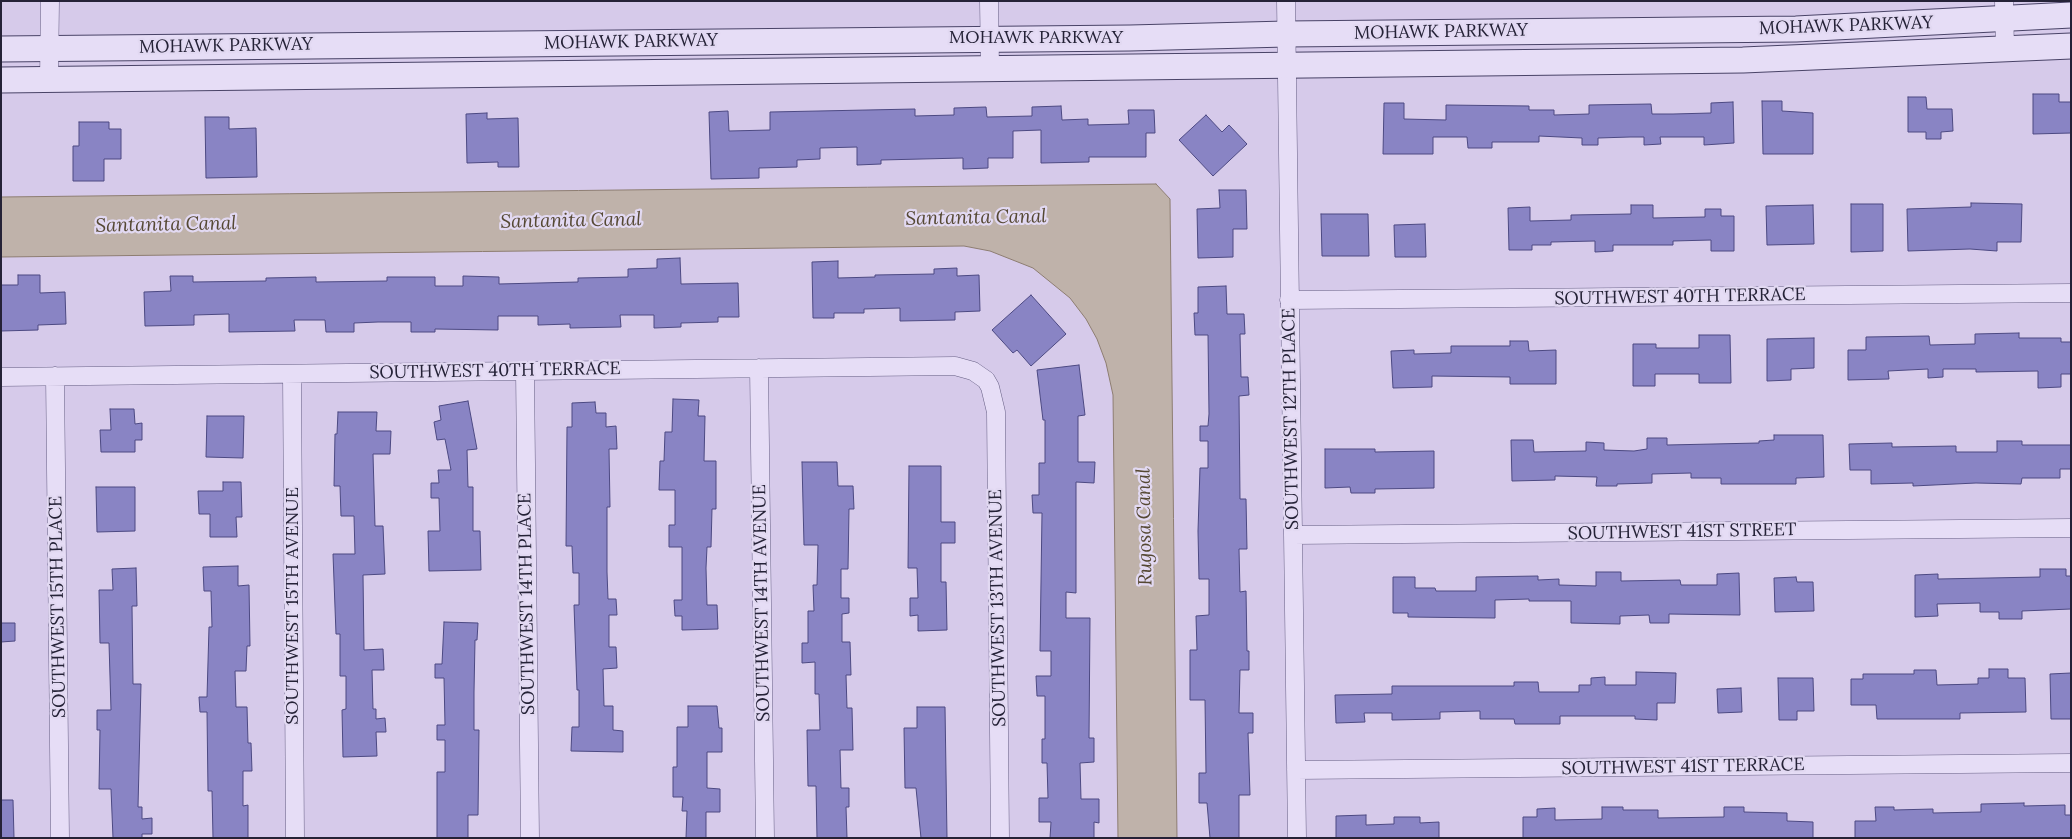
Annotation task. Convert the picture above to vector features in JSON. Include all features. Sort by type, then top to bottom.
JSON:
[{"type":"street","points":[[49,79],[50,1]]},
{"type":"street","points":[[989,1],[990,68]]},
{"type":"street","name":"SOUTHWEST 12TH PLACE","points":[[1286,1],[1297,838]]},
{"type":"street","points":[[2004,10],[2005,49]]},
{"type":"street","name":"MOHAWK PARKWAY","points":[[1,49],[1130,38],[1286,34],[1796,29],[2004,10],[2071,15]]},
{"type":"street","name":"MOHAWK PARKWAY","points":[[1,80],[1743,60],[2071,46]]},
{"type":"street","name":"SOUTHWEST 40TH TERRACE","points":[[1289,300],[2071,293]]},
{"type":"street","name":"SOUTHWEST 40TH TERRACE","points":[[1,377],[955,366],[972,370],[986,380]]},
{"type":"street","name":"SOUTHWEST 14TH AVENUE","points":[[759,368],[765,838]]},
{"type":"street","name":"SOUTHWEST 14TH PLACE","points":[[525,371],[530,838]]},
{"type":"street","name":"SOUTHWEST 15TH AVENUE","points":[[292,374],[295,838]]},
{"type":"street","name":"SOUTHWEST 15TH PLACE","points":[[55,376],[60,838]]},
{"type":"street","name":"SOUTHWEST 13TH AVENUE","points":[[986,380],[993,395],[996,412],[1000,838]]},
{"type":"street","name":"SOUTHWEST 41ST STREET","points":[[1293,535],[2071,528]]},
{"type":"street","name":"SOUTHWEST 41ST TERRACE","points":[[1296,770],[2071,763]]},
{"type":"water","points":[[1156,184],[1170,199],[1177,838],[1118,838],[1113,395],[1106,363],[1097,339],[1086,319],[1070,298],[1033,268],[990,251],[964,246],[1,257],[1,197]]},
{"type":"building","points":[[2033,94],[2059,94],[2059,102],[2071,102],[2071,133],[2033,134]]},
{"type":"building","points":[[1908,97],[1926,97],[1927,109],[1952,109],[1953,131],[1941,132],[1941,139],[1926,139],[1926,132],[1908,132]]},
{"type":"building","points":[[1762,101],[1782,101],[1782,111],[1813,113],[1813,154],[1763,154]]},
{"type":"building","points":[[1733,102],[1734,143],[1704,145],[1704,137],[1660,137],[1661,144],[1644,145],[1644,137],[1630,137],[1598,138],[1598,145],[1582,145],[1582,138],[1539,136],[1539,142],[1492,142],[1492,148],[1468,148],[1467,137],[1433,137],[1433,154],[1383,154],[1384,103],[1404,103],[1404,119],[1446,120],[1446,105],[1529,106],[1529,110],[1554,110],[1554,115],[1589,114],[1589,105],[1651,104],[1652,114],[1673,114],[1711,113],[1711,103]]},
{"type":"building","points":[[1061,106],[1062,120],[1088,119],[1088,125],[1129,124],[1128,110],[1154,110],[1155,133],[1146,133],[1146,157],[1089,157],[1089,162],[1041,163],[1041,130],[1013,131],[1013,158],[988,158],[988,168],[963,169],[963,158],[881,160],[881,164],[857,165],[857,147],[820,148],[820,159],[797,160],[797,167],[759,168],[759,178],[711,179],[709,112],[728,111],[729,131],[770,130],[770,112],[915,109],[915,116],[954,115],[954,108],[986,107],[987,117],[1032,116],[1032,107]]},
{"type":"building","points":[[487,113],[487,119],[518,118],[519,167],[498,167],[498,162],[467,163],[466,114]]},
{"type":"building","points":[[1206,115],[1222,132],[1229,125],[1247,144],[1213,176],[1179,140]]},
{"type":"building","points":[[205,117],[229,117],[229,129],[256,128],[257,177],[206,178]]},
{"type":"building","points":[[79,122],[109,122],[109,129],[121,129],[121,159],[104,159],[104,181],[73,181],[73,146],[79,146]]},
{"type":"building","points":[[1219,190],[1246,190],[1247,229],[1233,229],[1233,257],[1198,258],[1197,209],[1220,208]]},
{"type":"building","points":[[1971,203],[2022,204],[2021,242],[1997,242],[1997,251],[1970,249],[1908,251],[1907,209],[1971,207]]},
{"type":"building","points":[[1851,204],[1883,204],[1883,251],[1851,252]]},
{"type":"building","points":[[1631,205],[1653,205],[1653,218],[1705,217],[1705,209],[1721,209],[1721,216],[1734,216],[1734,251],[1711,251],[1711,240],[1673,241],[1673,245],[1613,245],[1613,251],[1595,252],[1595,241],[1551,242],[1551,245],[1532,245],[1532,250],[1509,250],[1508,208],[1530,207],[1530,221],[1571,220],[1571,215],[1631,214]]},
{"type":"building","points":[[1813,205],[1814,244],[1767,245],[1766,206]]},
{"type":"building","points":[[1321,214],[1368,214],[1369,256],[1322,256]]},
{"type":"building","points":[[1425,224],[1426,257],[1395,257],[1394,225]]},
{"type":"building","points":[[680,258],[681,284],[738,283],[739,317],[718,317],[718,322],[681,323],[681,327],[654,328],[654,315],[620,315],[621,327],[570,328],[570,324],[538,325],[538,316],[498,316],[498,330],[435,329],[435,332],[411,332],[411,322],[378,322],[354,323],[354,332],[326,332],[325,320],[294,320],[295,331],[229,332],[229,314],[194,315],[194,325],[145,326],[144,292],[171,291],[170,276],[193,276],[193,282],[266,281],[266,278],[316,277],[316,282],[387,281],[387,277],[435,277],[435,286],[463,286],[463,276],[499,277],[499,284],[578,282],[578,278],[628,277],[628,269],[657,268],[657,259]]},
{"type":"building","points":[[838,261],[838,278],[934,274],[934,269],[957,268],[957,276],[979,275],[980,311],[955,312],[955,320],[900,321],[900,308],[864,309],[864,313],[834,313],[834,318],[813,318],[812,262]]},
{"type":"building","points":[[18,275],[40,275],[40,293],[65,292],[66,324],[38,325],[38,330],[1,331],[1,285],[18,285]]},
{"type":"building","points":[[1226,286],[1227,314],[1244,314],[1245,334],[1240,334],[1241,377],[1248,377],[1249,395],[1239,396],[1240,499],[1246,499],[1247,549],[1239,549],[1240,592],[1246,591],[1249,670],[1240,670],[1239,713],[1253,713],[1253,733],[1248,733],[1250,795],[1239,795],[1239,838],[1210,838],[1207,803],[1199,803],[1199,773],[1206,773],[1205,700],[1190,700],[1190,650],[1197,650],[1196,616],[1209,615],[1209,579],[1199,579],[1198,531],[1200,468],[1208,468],[1208,441],[1200,441],[1200,426],[1208,426],[1208,335],[1195,335],[1194,313],[1198,313],[1198,287]]},
{"type":"building","points":[[1031,295],[1066,334],[1031,366],[1017,350],[1013,353],[992,330]]},
{"type":"building","points":[[2019,333],[2019,338],[2061,338],[2061,342],[2071,342],[2071,374],[2061,374],[2061,387],[2038,388],[2038,371],[1976,372],[1976,369],[1943,369],[1943,377],[1928,378],[1928,369],[1888,371],[1889,379],[1848,380],[1848,350],[1866,350],[1866,337],[1929,336],[1930,345],[1975,344],[1975,334]]},
{"type":"building","points":[[1699,335],[1730,335],[1731,383],[1699,383],[1699,374],[1655,374],[1655,386],[1633,386],[1633,344],[1656,344],[1656,348],[1699,348]]},
{"type":"building","points":[[1814,338],[1814,368],[1791,369],[1791,380],[1767,381],[1767,339]]},
{"type":"building","points":[[1510,341],[1528,341],[1529,351],[1556,350],[1556,384],[1510,384],[1510,377],[1432,376],[1432,387],[1393,388],[1391,351],[1414,350],[1414,354],[1451,353],[1451,346],[1510,346]]},
{"type":"building","points":[[1079,365],[1085,415],[1078,416],[1078,462],[1095,462],[1094,483],[1076,482],[1076,593],[1066,592],[1066,618],[1090,618],[1089,738],[1094,738],[1094,762],[1080,763],[1081,799],[1099,799],[1099,823],[1094,822],[1094,838],[1050,838],[1051,822],[1039,822],[1039,798],[1048,798],[1047,763],[1042,763],[1042,739],[1045,739],[1045,696],[1037,696],[1036,676],[1051,676],[1051,651],[1040,651],[1042,513],[1033,513],[1032,495],[1039,495],[1039,463],[1045,463],[1045,420],[1043,420],[1037,370]]},
{"type":"building","points":[[673,399],[699,400],[698,416],[705,416],[704,461],[716,461],[716,509],[712,509],[711,547],[707,547],[706,568],[707,605],[717,605],[718,629],[682,630],[682,616],[675,616],[674,600],[682,600],[682,547],[669,547],[669,525],[675,525],[675,490],[659,490],[660,461],[664,461],[665,432],[672,432]]},
{"type":"building","points":[[468,401],[477,449],[467,450],[468,487],[473,487],[473,531],[480,531],[481,570],[429,571],[428,531],[440,531],[439,498],[431,498],[431,483],[439,483],[438,470],[451,470],[445,439],[437,440],[434,422],[441,420],[439,406]]},
{"type":"building","points":[[595,402],[596,413],[606,413],[606,427],[616,426],[617,449],[609,449],[610,507],[607,507],[607,572],[608,599],[616,599],[617,615],[609,615],[609,647],[616,647],[617,668],[603,669],[604,706],[613,706],[613,730],[623,731],[623,752],[571,751],[572,727],[579,727],[579,690],[577,690],[574,605],[579,605],[579,573],[573,573],[572,546],[566,546],[567,427],[572,427],[572,403]]},
{"type":"building","points":[[110,409],[134,409],[135,424],[142,423],[142,440],[135,440],[135,452],[101,452],[100,430],[111,430]]},
{"type":"building","points":[[338,412],[377,412],[376,431],[391,431],[390,454],[373,454],[375,526],[383,526],[385,574],[363,575],[364,650],[383,649],[384,670],[372,670],[373,709],[376,709],[376,719],[385,718],[386,732],[376,732],[377,756],[343,757],[342,710],[346,709],[346,676],[340,676],[340,634],[336,634],[333,554],[355,554],[354,516],[341,516],[340,486],[334,486],[335,434],[337,434]]},
{"type":"building","points":[[207,416],[244,416],[243,458],[206,457]]},
{"type":"building","points":[[1774,435],[1823,435],[1824,477],[1796,478],[1796,484],[1721,484],[1721,478],[1691,478],[1691,473],[1652,474],[1652,483],[1617,484],[1617,486],[1596,486],[1597,477],[1555,476],[1555,480],[1512,481],[1511,440],[1533,440],[1534,452],[1586,451],[1586,442],[1604,443],[1604,450],[1634,451],[1647,449],[1647,438],[1667,438],[1667,445],[1759,443],[1759,441],[1774,440]]},
{"type":"building","points":[[1997,441],[2022,441],[2022,445],[2071,445],[2071,469],[2060,469],[2060,478],[2022,478],[2021,484],[1976,483],[1913,486],[1913,483],[1871,484],[1871,470],[1850,470],[1849,444],[1892,443],[1892,447],[1956,446],[1956,452],[1997,452]]},
{"type":"building","points":[[1325,449],[1375,449],[1375,452],[1434,451],[1434,488],[1375,489],[1375,493],[1351,493],[1350,487],[1325,488]]},
{"type":"building","points":[[802,462],[837,462],[838,486],[853,486],[854,509],[849,509],[848,569],[841,569],[841,598],[849,598],[849,613],[842,614],[842,642],[850,642],[851,675],[846,675],[847,708],[852,708],[853,750],[840,750],[841,788],[849,788],[849,807],[846,807],[847,838],[817,838],[816,786],[808,786],[807,730],[820,730],[819,694],[815,694],[815,662],[802,663],[802,643],[808,643],[808,611],[814,611],[813,585],[817,585],[818,545],[804,545]]},
{"type":"building","points":[[909,466],[941,466],[941,522],[955,522],[955,543],[941,543],[941,582],[946,582],[947,630],[918,631],[918,615],[910,616],[910,598],[918,598],[917,568],[908,568]]},
{"type":"building","points":[[223,482],[241,482],[242,517],[236,517],[237,537],[210,537],[210,514],[199,514],[198,491],[223,491]]},
{"type":"building","points":[[96,487],[135,487],[135,531],[97,532]]},
{"type":"building","points":[[238,566],[238,586],[249,585],[250,646],[247,646],[246,671],[235,671],[236,707],[247,707],[248,743],[251,743],[252,771],[243,771],[243,806],[248,805],[248,838],[213,838],[212,791],[208,791],[207,712],[200,712],[199,697],[207,697],[209,627],[212,627],[211,591],[204,591],[203,567]]},
{"type":"building","points":[[136,568],[137,606],[132,606],[133,684],[141,684],[138,807],[142,807],[142,819],[152,818],[152,834],[142,834],[142,838],[113,838],[111,789],[99,789],[100,730],[97,730],[97,710],[111,710],[109,643],[100,643],[99,590],[113,590],[112,569]]},
{"type":"building","points":[[2040,569],[2066,569],[2066,576],[2071,576],[2071,609],[2022,611],[2022,619],[1999,619],[1999,612],[1980,612],[1980,603],[1937,604],[1938,616],[1915,617],[1915,575],[1938,574],[1938,579],[2040,577]]},
{"type":"building","points":[[1596,572],[1621,572],[1621,581],[1680,580],[1681,585],[1717,585],[1717,574],[1739,573],[1740,615],[1669,614],[1669,623],[1650,623],[1649,615],[1620,616],[1620,624],[1571,623],[1571,601],[1529,601],[1529,599],[1495,600],[1495,618],[1408,617],[1408,613],[1393,613],[1393,577],[1415,577],[1415,588],[1435,588],[1436,591],[1476,591],[1476,577],[1538,576],[1538,580],[1559,579],[1559,585],[1596,586]]},
{"type":"building","points":[[1796,577],[1797,582],[1813,582],[1814,611],[1775,612],[1774,578]]},
{"type":"building","points":[[444,622],[478,623],[477,640],[475,640],[474,730],[479,730],[478,815],[468,815],[468,838],[437,838],[437,772],[445,772],[445,740],[437,740],[437,725],[445,725],[444,678],[435,678],[435,664],[442,664]]},
{"type":"building","points":[[1,623],[15,623],[15,641],[1,642]]},
{"type":"building","points":[[1989,669],[2008,669],[2008,678],[2025,678],[2026,712],[1960,713],[1960,719],[1877,719],[1876,705],[1851,705],[1851,679],[1863,679],[1863,674],[1914,674],[1914,670],[1936,670],[1937,685],[1978,684],[1978,678],[1989,678]]},
{"type":"building","points":[[1636,672],[1676,673],[1675,703],[1657,703],[1657,720],[1635,719],[1635,716],[1560,716],[1560,724],[1515,724],[1514,719],[1480,719],[1480,711],[1440,712],[1440,719],[1392,720],[1392,713],[1364,713],[1365,722],[1336,723],[1335,695],[1392,694],[1392,686],[1514,686],[1514,682],[1538,682],[1539,692],[1579,692],[1579,685],[1591,685],[1591,678],[1605,677],[1605,685],[1636,685]]},
{"type":"building","points":[[2071,673],[2071,719],[2051,719],[2050,674]]},
{"type":"building","points":[[1778,678],[1813,678],[1814,711],[1797,711],[1797,720],[1779,720]]},
{"type":"building","points":[[1741,688],[1742,712],[1718,713],[1717,689]]},
{"type":"building","points":[[688,706],[717,706],[719,728],[722,728],[722,752],[707,752],[707,788],[720,789],[720,812],[706,812],[706,838],[686,838],[687,811],[682,811],[683,797],[673,797],[673,767],[677,767],[677,727],[688,727]]},
{"type":"building","points":[[917,707],[945,707],[947,838],[921,838],[916,788],[905,788],[904,728],[917,728]]},
{"type":"building","points":[[1,800],[13,800],[14,838],[1,838]]},
{"type":"building","points":[[2024,803],[2024,806],[2065,805],[2065,815],[2071,815],[2071,838],[1855,838],[1855,821],[1876,821],[1875,807],[1894,807],[1894,810],[1933,809],[1933,813],[1981,812],[1981,804]]},
{"type":"building","points":[[1602,807],[1623,807],[1623,810],[1658,810],[1658,818],[1724,817],[1724,807],[1744,807],[1744,812],[1787,813],[1787,821],[1813,822],[1813,838],[1523,838],[1523,817],[1537,817],[1537,809],[1555,808],[1555,820],[1602,819]]},
{"type":"building","points":[[1366,815],[1366,825],[1394,824],[1394,817],[1420,817],[1420,823],[1439,822],[1439,838],[1336,838],[1336,816]]},
{"type":"water label","name":"Santanita Canal","points":[[976,218]]},
{"type":"water label","name":"Santanita Canal","points":[[571,221]]},
{"type":"water label","name":"Santanita Canal","points":[[166,225]]},
{"type":"water label","name":"Rugosa Canal","points":[[1145,527]]}]
